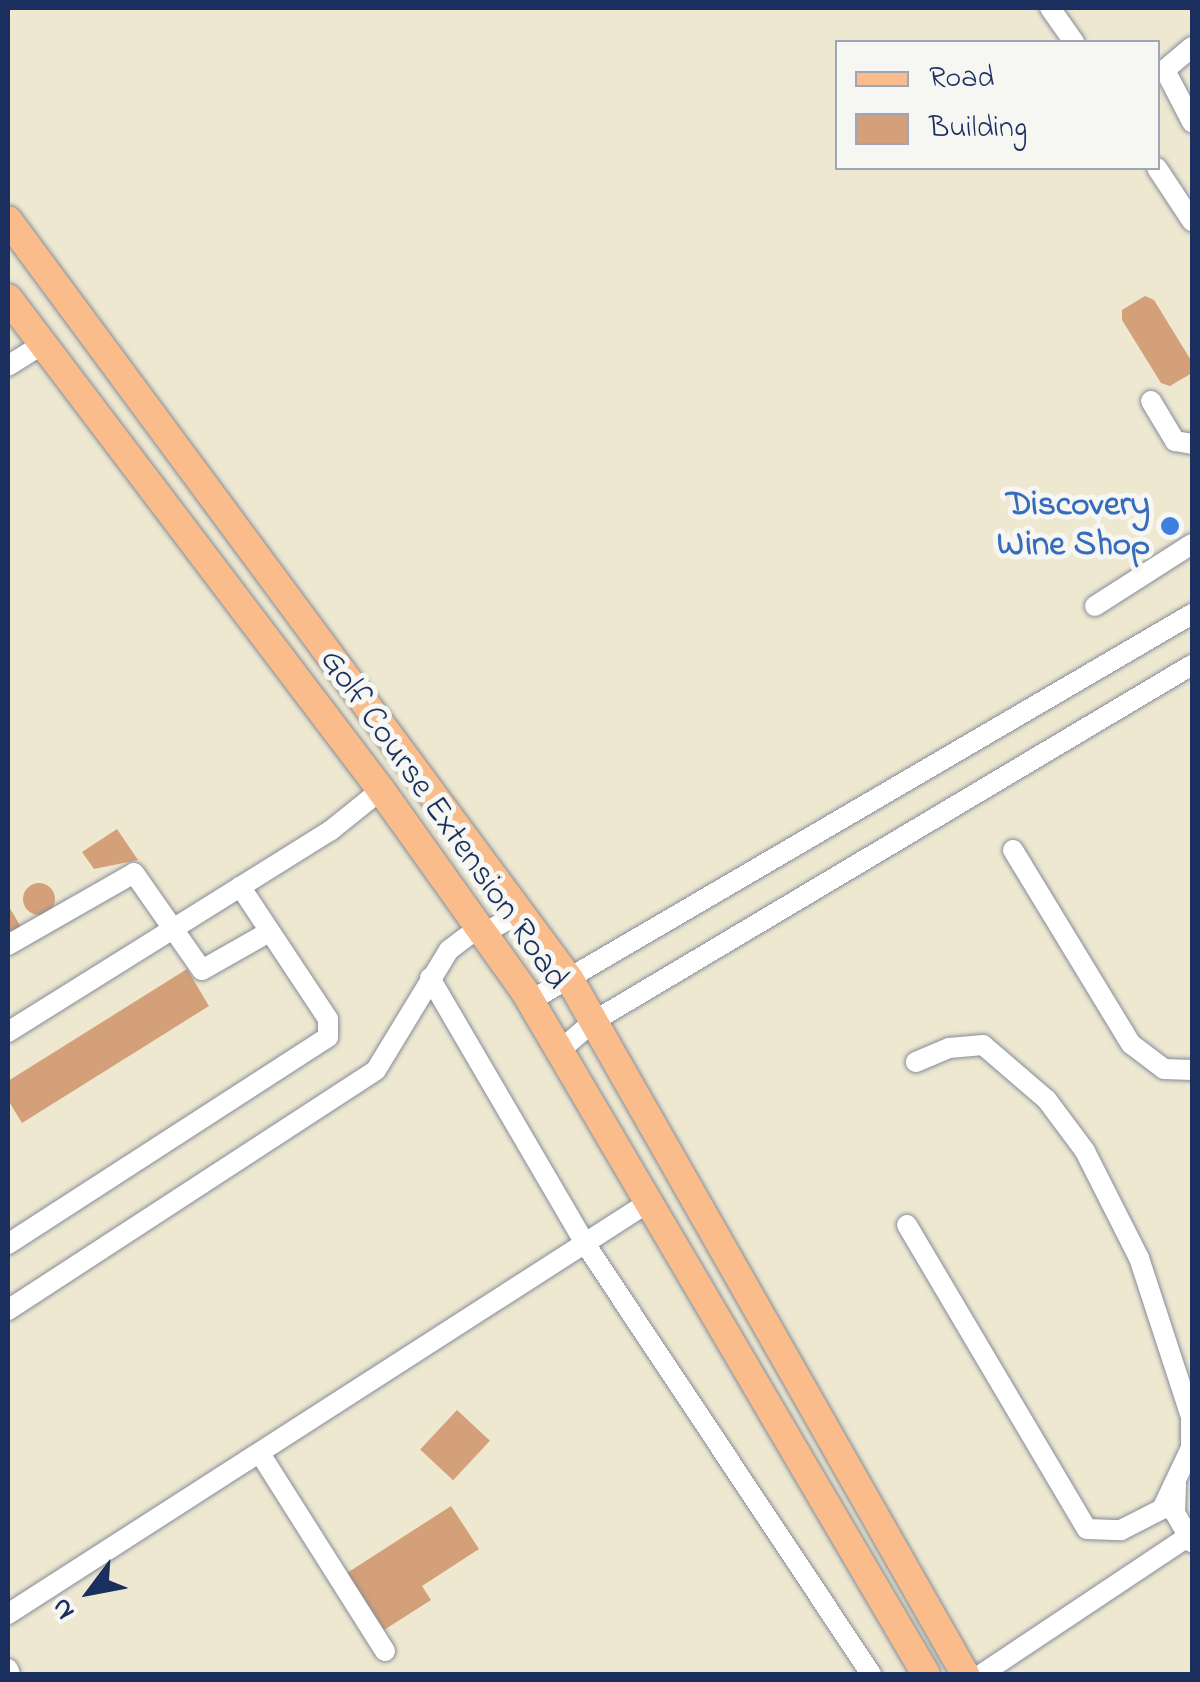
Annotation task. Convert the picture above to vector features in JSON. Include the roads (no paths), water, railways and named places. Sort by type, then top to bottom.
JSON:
[{"type":"main road","points":[[8,220],[570,980],[965,1674]]},
{"type":"main road","name":"Golf Course Extension Road","points":[[8,298],[382,790],[530,1001],[557,1053],[926,1674]]},
{"type":"street","points":[[1050,8],[1073,40]]},
{"type":"street","points":[[1192,48],[1166,70],[1192,122]]},
{"type":"street","points":[[1158,170],[1192,220]]},
{"type":"street","points":[[8,366],[43,344]]},
{"type":"street","points":[[1150,401],[1175,441],[1192,444]]},
{"type":"street","points":[[1095,606],[1192,544]]},
{"type":"street","points":[[530,1001],[1192,614]]},
{"type":"street","points":[[557,1053],[594,1021],[1192,665]]},
{"type":"street","points":[[8,1032],[240,886],[382,790]]},
{"type":"street","points":[[1013,850],[1131,1044],[1164,1069],[1192,1070]]},
{"type":"street","points":[[8,945],[134,873],[202,970],[269,932]]},
{"type":"street","points":[[8,1244],[328,1037],[328,1020],[240,886]]},
{"type":"street","points":[[8,1310],[376,1070],[449,950],[522,912]]},
{"type":"street","points":[[430,978],[584,1242],[871,1674]]},
{"type":"street","points":[[906,1225],[1086,1529],[1121,1530],[1162,1509],[1192,1448],[1179,1366],[1139,1258],[1085,1151],[1048,1100],[983,1044],[949,1048],[916,1062]]},
{"type":"street","points":[[8,1614],[262,1455],[646,1204]]},
{"type":"street","points":[[262,1455],[385,1651]]},
{"type":"street","points":[[982,1674],[1191,1538],[1175,1513],[1176,1484]]},
{"type":"place","name":"Discovery Wine Shop","points":[[1170,526]]}]
